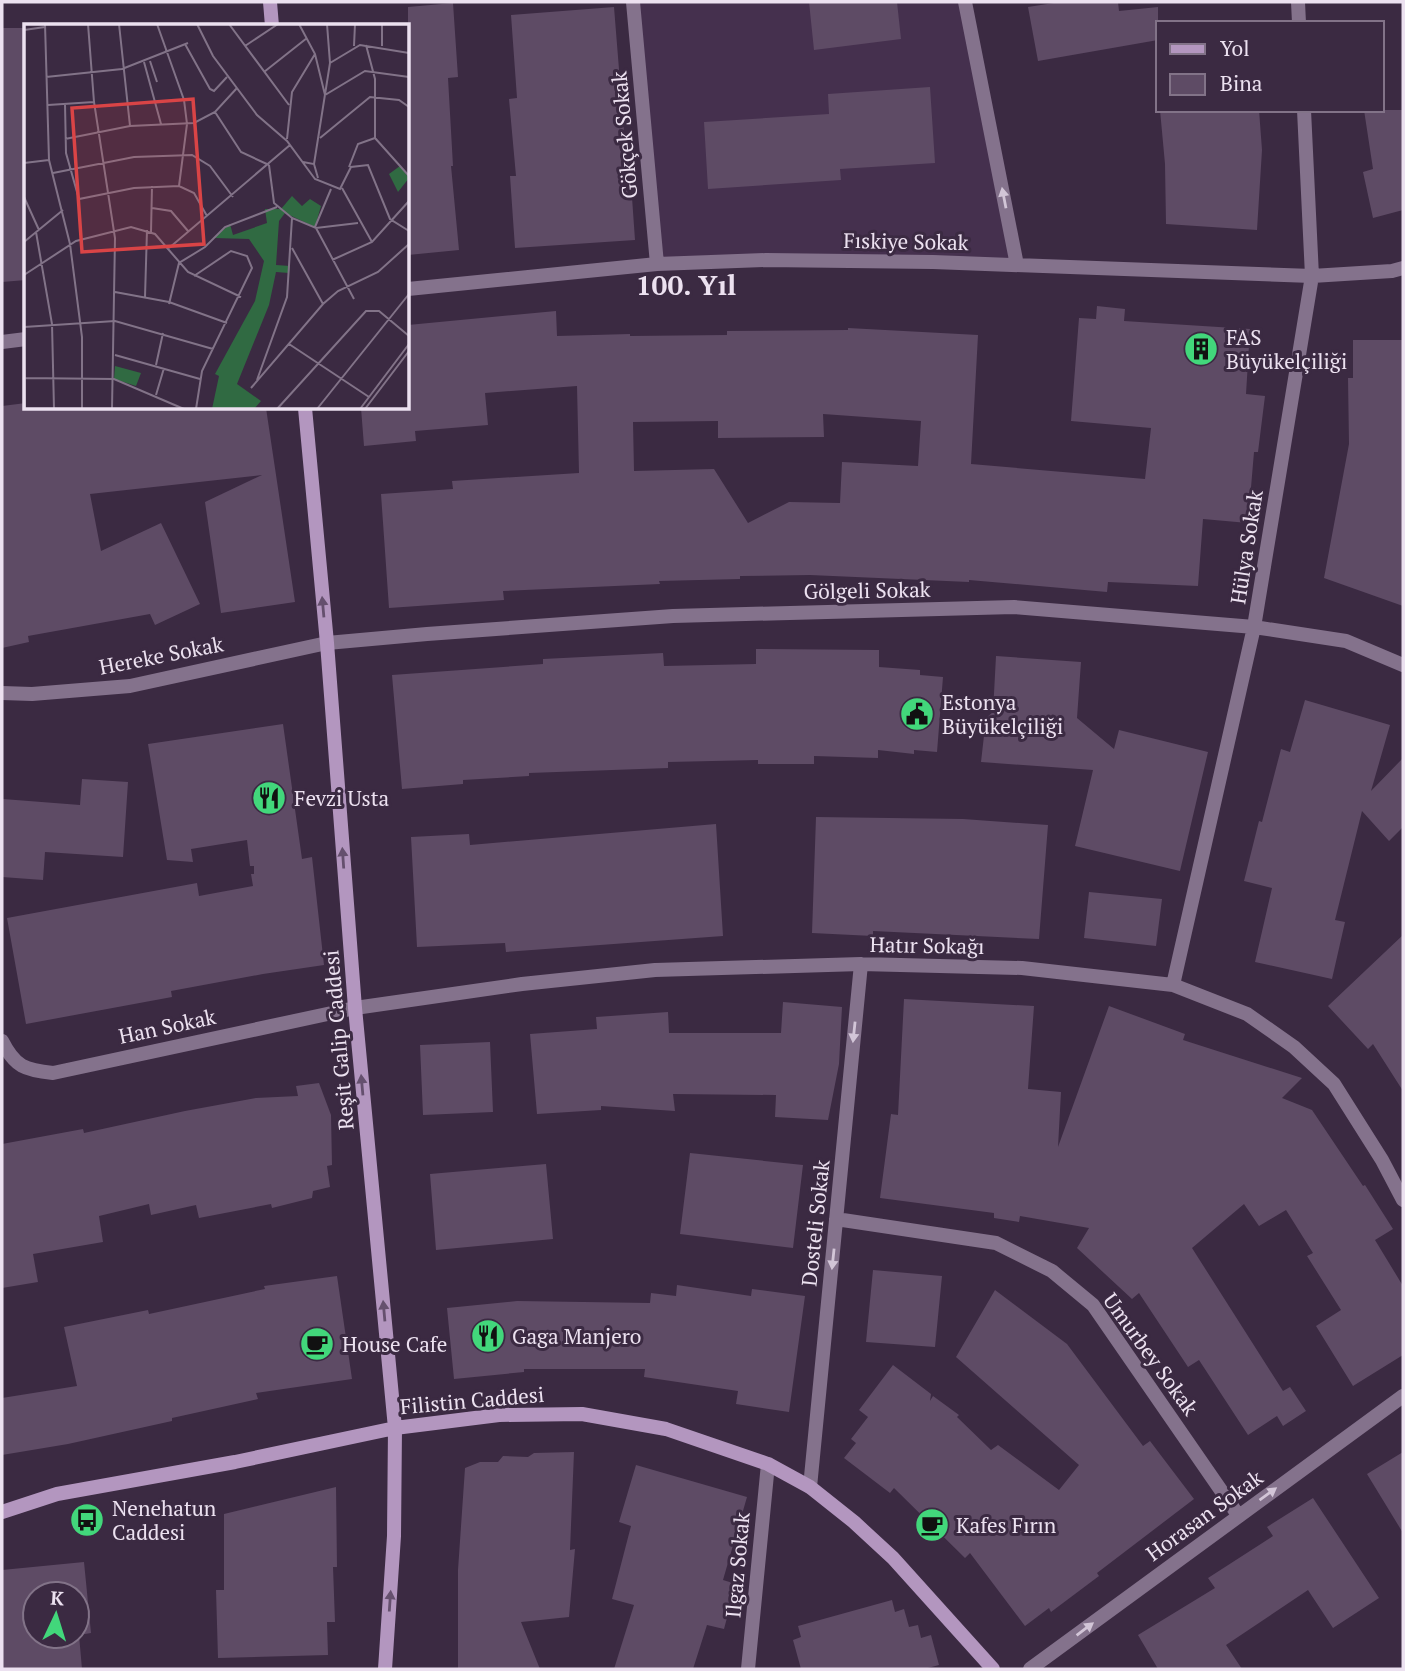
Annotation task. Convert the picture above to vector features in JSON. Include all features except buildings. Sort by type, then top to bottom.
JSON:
[{"type":"main road","points":[[270,2],[272,24]]},
{"type":"main road","name":"Reşit Galip Caddesi","points":[[305,410],[327,643],[355,1008],[395,1428],[394,1536],[385,1669]]},
{"type":"main road","name":"Filistin Caddesi","points":[[2,1513],[57,1494],[235,1462],[395,1428],[499,1415],[582,1414],[666,1429],[768,1464],[810,1487],[893,1558],[993,1669]]},
{"type":"street","name":"Gökçek Sokak","points":[[633,2],[657,264]]},
{"type":"street","points":[[965,2],[1017,265]]},
{"type":"street","points":[[1298,2],[1299,21]]},
{"type":"street","name":"Hülya Sokak","points":[[1173,985],[1254,627],[1312,276],[1304,112]]},
{"type":"street","name":"Fıskiye Sokak","points":[[410,289],[657,264],[766,260],[1017,265],[1312,276],[1403,268]]},
{"type":"street","points":[[2,342],[24,339]]},
{"type":"street","name":"Gölgeli Sokak","points":[[327,643],[673,616],[1013,607],[1254,627],[1346,642],[1403,665]]},
{"type":"street","name":"Hereke Sokak","points":[[2,693],[32,694],[130,685],[327,643]]},
{"type":"street","name":"Hatır Sokağı","points":[[355,1008],[522,984],[655,970],[861,964],[1022,968],[1173,985],[1247,1014],[1294,1047],[1334,1084],[1382,1160],[1403,1200]]},
{"type":"street","name":"Dosteli Sokak","points":[[810,1487],[861,964]]},
{"type":"street","name":"Han Sokak","points":[[2,1041],[9,1056],[27,1070],[53,1073],[355,1008]]},
{"type":"street","name":"Umurbey Sokak","points":[[836,1219],[996,1243],[1052,1271],[1093,1305],[1238,1515]]},
{"type":"street","name":"Horasan Sokak","points":[[1030,1669],[1403,1396]]},
{"type":"street","name":"Ilgaz Sokak","points":[[748,1669],[768,1464]]},
{"type":"shaded area","points":[[633,2],[965,2],[1017,265],[657,264]]},
{"type":"place","name":"FAS Büyükelçiliği","points":[[1201,349]]},
{"type":"place","name":"Estonya Büyükelçiliği","points":[[917,714]]},
{"type":"place","name":"Fevzi Usta","points":[[269,798]]},
{"type":"place","name":"Gaga Manjero","points":[[488,1336]]},
{"type":"place","name":"House Cafe","points":[[317,1344]]},
{"type":"place","name":"Nenehatun Caddesi","points":[[87,1520]]},
{"type":"place","name":"Kafes Fırın","points":[[932,1525]]},
{"type":"district","name":"100. Yıl","points":[[686,284]]}]
